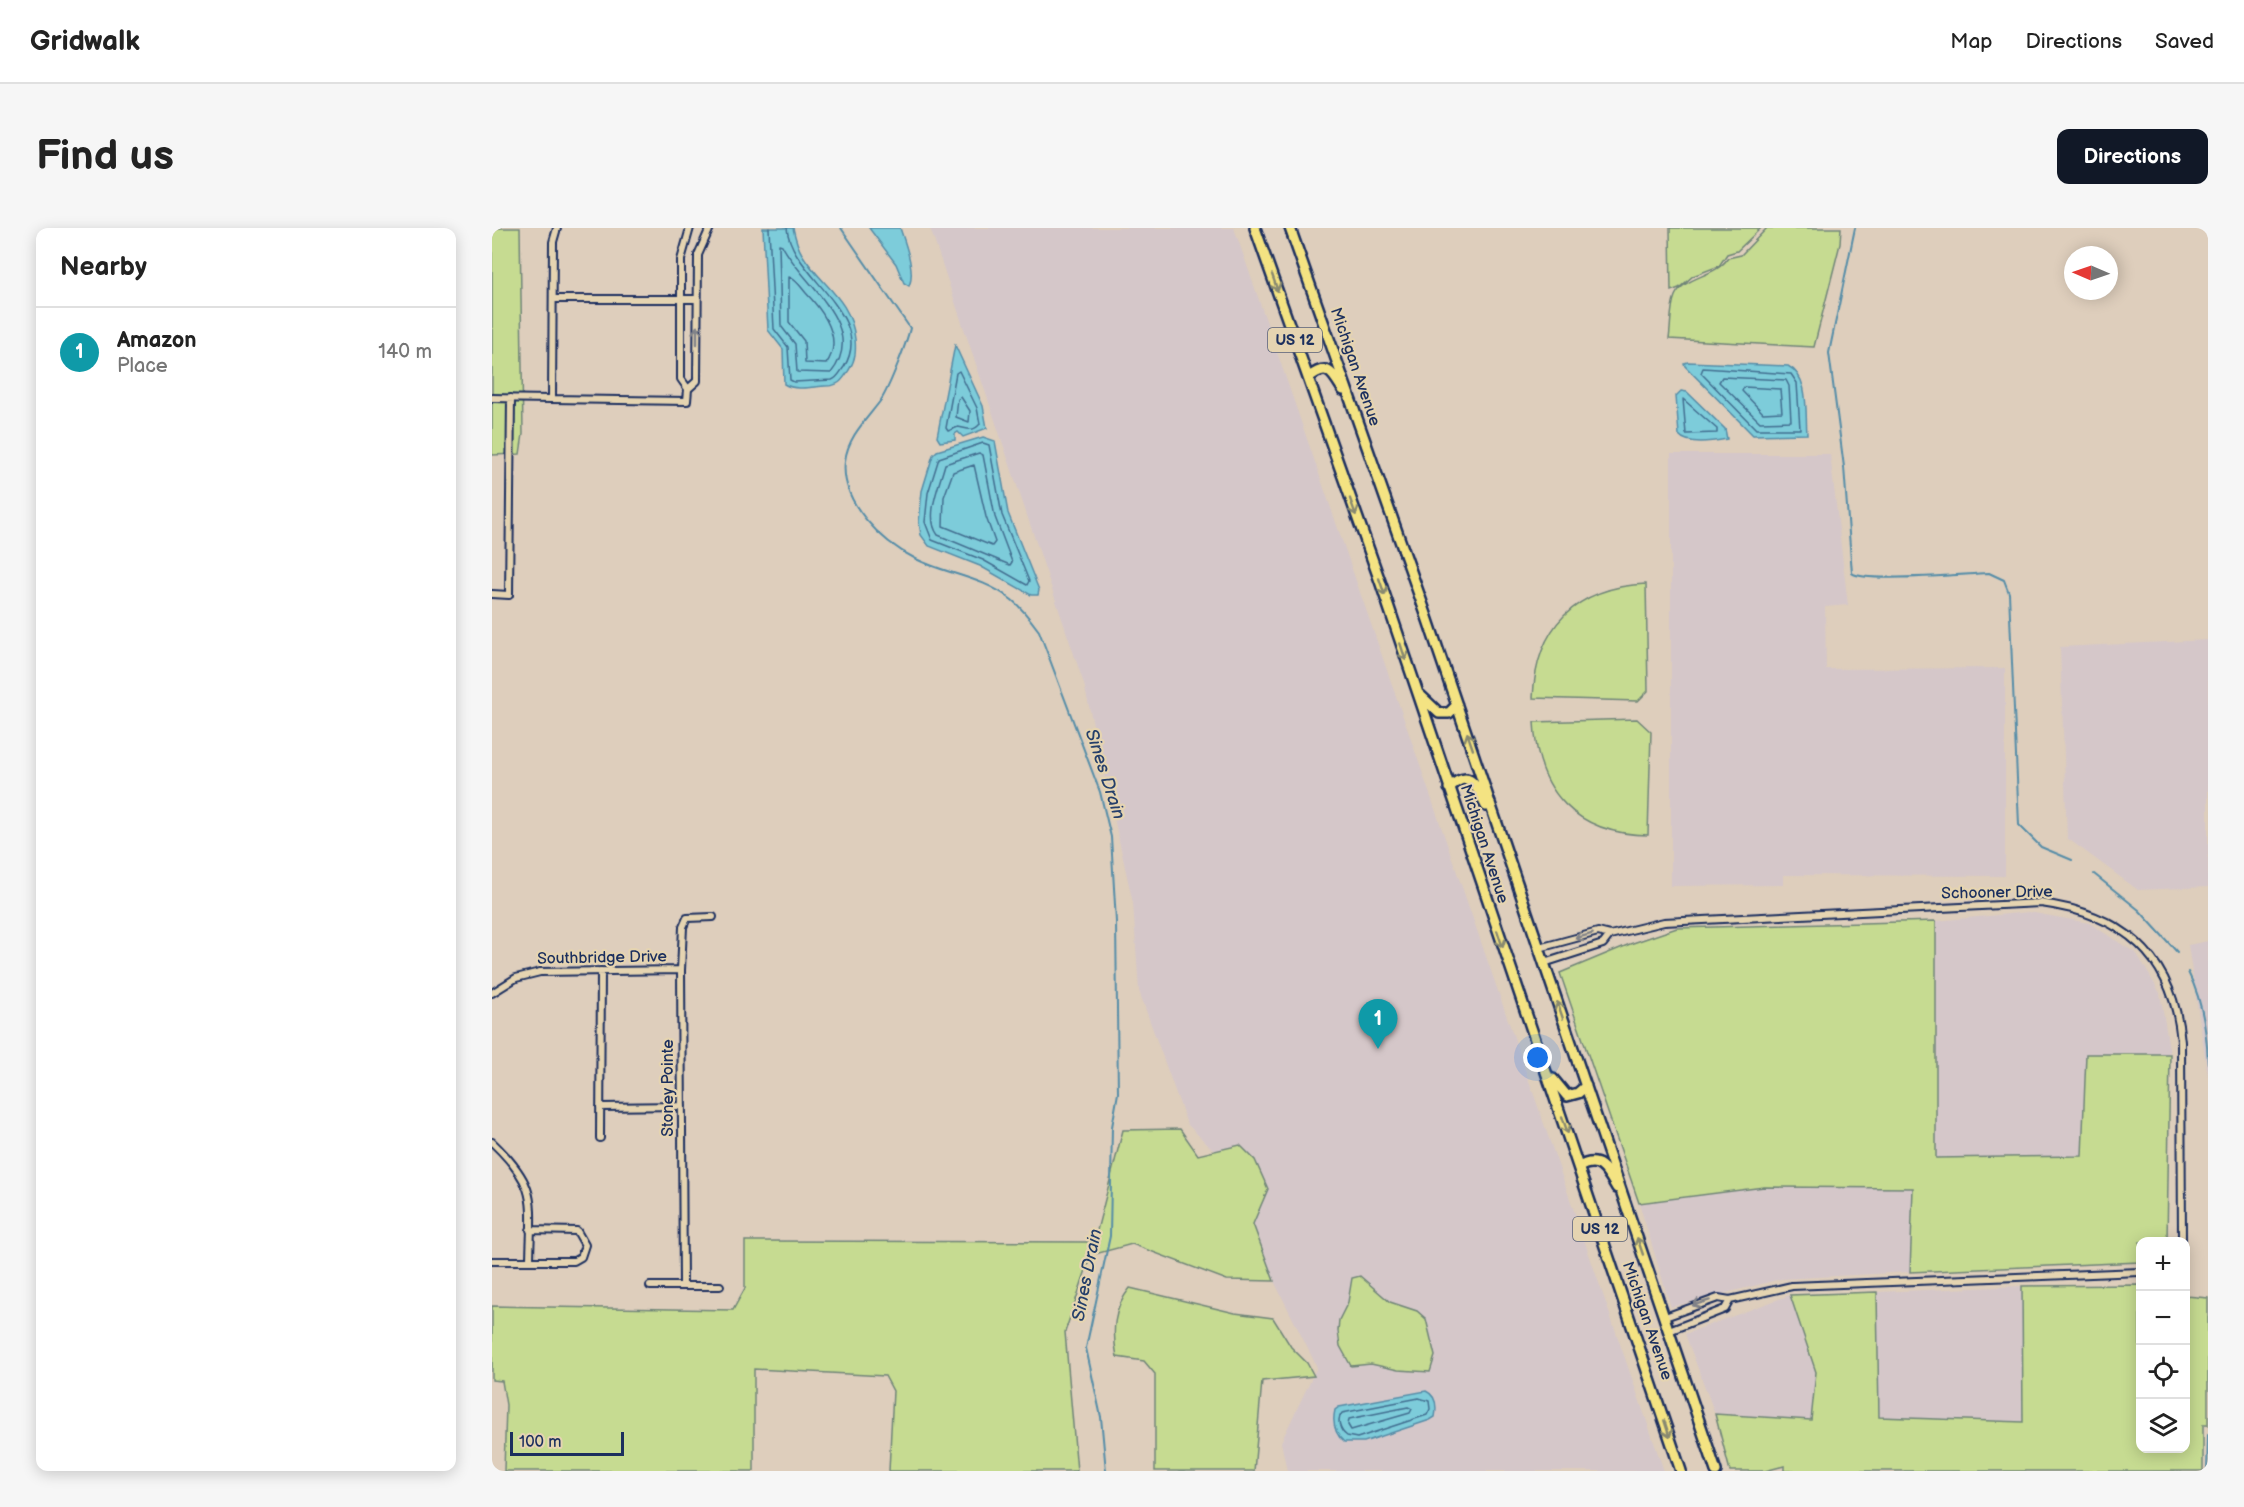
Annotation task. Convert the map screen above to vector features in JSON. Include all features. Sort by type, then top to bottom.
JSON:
[{"type":"main road","name":"Michigan Avenue","points":[[1255,228],[1417,691],[1681,1471]]},
{"type":"main road","name":"Michigan Avenue","points":[[1290,228],[1457,705],[1715,1471]]},
{"type":"main road","points":[[1308,378],[1322,369],[1333,373],[1354,408]]},
{"type":"main road","points":[[1417,691],[1439,713],[1449,713],[1457,705]]},
{"type":"main road","points":[[1449,788],[1463,779],[1474,783],[1501,838]]},
{"type":"main road","points":[[1546,1070],[1567,1096],[1578,1093],[1586,1086]]},
{"type":"main road","points":[[1579,1167],[1594,1162],[1601,1164],[1626,1203]]},
{"type":"street","points":[[552,398],[554,242],[557,228]]},
{"type":"street","points":[[492,398],[687,401],[688,389],[681,379],[681,260],[690,228]]},
{"type":"street","points":[[688,389],[697,381],[698,255],[710,228]]},
{"type":"street","points":[[553,299],[697,299]]},
{"type":"street","points":[[492,594],[509,595],[511,398]]},
{"type":"street","name":"Schooner Drive","points":[[1539,948],[1598,932],[1610,935],[1664,922],[2041,903],[2083,910],[2116,925],[2152,957],[2167,982],[2178,1013],[2181,1042],[2182,1237]]},
{"type":"street","name":"Stoney Pointe","points":[[683,1285],[681,970],[683,927],[687,918],[713,917]]},
{"type":"street","name":"Schooner Drive","points":[[1544,963],[1603,944],[1610,935]]},
{"type":"street","name":"Southbridge Drive","points":[[492,993],[525,974],[540,972],[681,970]]},
{"type":"street","points":[[600,1138],[601,971]]},
{"type":"street","points":[[600,1107],[682,1106]]},
{"type":"street","points":[[492,1142],[515,1164],[528,1188],[530,1261]]},
{"type":"street","points":[[492,1261],[574,1261],[581,1257],[585,1245],[577,1230],[530,1230]]},
{"type":"street","points":[[1665,1317],[1718,1298],[1730,1300],[1792,1286],[2136,1272]]},
{"type":"street","points":[[650,1286],[720,1286]]},
{"type":"street","points":[[1669,1331],[1725,1309],[1730,1300]]},
{"type":"shaded area","points":[[930,228],[1234,228],[1664,1471],[1287,1471],[1281,1442],[1317,1367],[1274,1281],[1253,1224],[1240,1145],[1214,1151],[1187,1124],[1139,991],[1133,903],[1084,684]]},
{"type":"shaded area","points":[[1671,454],[1830,454],[1848,605],[1825,607],[1826,669],[2005,668],[2005,876],[1783,875],[1783,885],[1671,886]]},
{"type":"shaded area","points":[[2208,640],[2208,887],[2138,890],[2067,838],[2060,647]]},
{"type":"shaded area","points":[[2029,912],[2089,923],[2137,954],[2160,993],[2170,1054],[2086,1054],[2083,1156],[1936,1158],[1936,921]]},
{"type":"shaded area","points":[[2208,941],[2208,1076],[2188,945]]},
{"type":"shaded area","points":[[1764,1187],[1913,1188],[1910,1272],[1781,1279],[1671,1307],[1639,1203]]},
{"type":"shaded area","points":[[2022,1286],[2023,1422],[1878,1418],[1877,1292]]},
{"type":"shaded area","points":[[1790,1295],[1816,1372],[1811,1420],[1715,1414],[1685,1334]]},
{"type":"green space","points":[[492,228],[520,228],[523,434],[520,454],[492,455]]},
{"type":"green space","points":[[1670,228],[1761,228],[1737,251],[1727,254],[1719,266],[1693,276],[1679,288],[1671,291]]},
{"type":"green space","points":[[1767,228],[1841,228],[1840,244],[1814,347],[1669,339],[1672,306],[1679,289],[1716,269],[1728,258],[1741,255]]},
{"type":"green space","points":[[1646,584],[1648,691],[1638,701],[1533,698],[1542,651],[1564,616],[1580,603],[1599,593]]},
{"type":"green space","points":[[1637,719],[1651,732],[1648,835],[1623,833],[1600,827],[1581,817],[1565,804],[1552,788],[1543,769],[1534,722]]},
{"type":"green space","points":[[1936,921],[1936,1158],[2082,1156],[2086,1054],[2170,1054],[2167,1237],[2136,1237],[2136,1262],[1910,1272],[1913,1188],[1764,1187],[1639,1203],[1560,973],[1630,944],[1677,928]]},
{"type":"green space","points":[[1180,1129],[1198,1155],[1240,1145],[1255,1160],[1268,1189],[1253,1224],[1274,1281],[1227,1280],[1132,1244],[1091,1255],[1065,1332],[1077,1471],[889,1471],[893,1391],[885,1376],[754,1369],[754,1471],[504,1471],[506,1405],[502,1381],[492,1380],[492,1306],[733,1310],[745,1288],[745,1241],[1094,1242],[1123,1130]]},
{"type":"green space","points":[[1360,1276],[1390,1302],[1417,1311],[1426,1319],[1435,1356],[1430,1372],[1398,1370],[1371,1364],[1351,1366],[1340,1346],[1339,1320],[1348,1302],[1352,1278]]},
{"type":"green space","points":[[2136,1285],[2136,1453],[2190,1453],[2190,1296],[2208,1298],[2208,1425],[2203,1425],[2203,1471],[1784,1471],[1784,1466],[1765,1471],[1730,1471],[1715,1414],[1811,1420],[1816,1372],[1790,1295],[1877,1292],[1879,1417],[2023,1422],[2022,1286]]},
{"type":"green space","points":[[1130,1288],[1235,1313],[1273,1318],[1291,1347],[1307,1363],[1314,1376],[1262,1381],[1254,1471],[1155,1471],[1155,1374],[1144,1361],[1117,1357],[1115,1348],[1114,1330],[1117,1312]]},
{"type":"water","points":[[763,228],[793,228],[797,245],[809,265],[848,313],[855,339],[855,354],[849,370],[837,384],[804,388],[784,384],[783,349],[768,330]]},
{"type":"water","points":[[869,228],[900,228],[911,265],[909,286],[904,283],[896,264]]},
{"type":"water","points":[[955,345],[983,406],[987,428],[963,437],[958,432],[955,434],[955,440],[940,442],[937,437]]},
{"type":"water","points":[[1684,363],[1788,366],[1800,378],[1803,387],[1807,434],[1753,435],[1685,366]]},
{"type":"water","points":[[1681,391],[1687,392],[1725,429],[1727,439],[1695,442],[1679,435],[1676,396]]},
{"type":"water","points":[[983,437],[995,441],[1008,513],[1039,590],[1038,595],[1031,595],[980,566],[929,546],[921,535],[919,522],[922,491],[933,455],[937,451]]},
{"type":"water","points":[[1426,1391],[1434,1399],[1436,1406],[1435,1417],[1430,1420],[1364,1442],[1344,1442],[1336,1431],[1334,1415],[1335,1410],[1339,1407]]},
{"type":"waterway","name":"Sines Drain","points":[[841,228],[910,328],[881,400],[859,428],[847,452],[845,477],[849,492],[856,506],[877,532],[903,552],[1000,592],[1016,603],[1033,623],[1039,631],[1100,792],[1111,837],[1116,922],[1118,1093],[1112,1127],[1110,1236],[1086,1348],[1101,1417],[1106,1471]]},
{"type":"waterway","points":[[1855,228],[1829,353],[1844,467],[1852,573],[1860,576],[1894,578],[1989,573],[2004,580],[2009,593],[2019,825],[2041,847],[2072,860]]},
{"type":"waterway","points":[[2094,874],[2139,910],[2177,952]]},
{"type":"waterway","points":[[2188,972],[2203,1017],[2208,1063]]},
{"type":"waterway","points":[[2207,1471],[2208,1435]]},
{"type":"place","name":"Amazon","points":[[1378,1049]]}]
